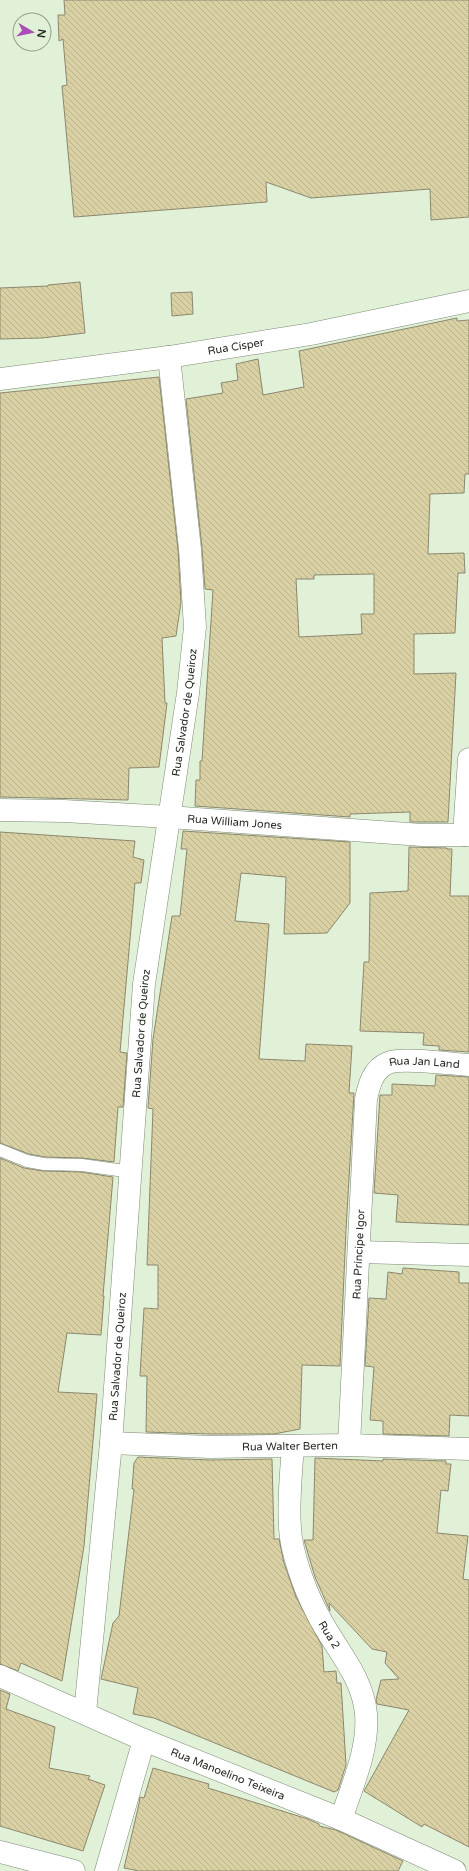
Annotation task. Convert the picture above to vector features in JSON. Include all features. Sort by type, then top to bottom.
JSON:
[{"type":"street","name":"Rua Císper","points":[[0,379],[168,357],[311,334],[469,301]]},
{"type":"street","name":"Rua Salvador de Queiroz","points":[[85,1713],[111,1443],[132,1172],[144,984],[188,693],[195,627],[190,549],[168,357]]},
{"type":"street","points":[[467,835],[469,759]]},
{"type":"street","name":"Rua William Jones","points":[[0,810],[64,811],[422,835],[467,835]]},
{"type":"street","name":"Rua Jan Land","points":[[381,1068],[389,1063],[404,1061],[469,1066]]},
{"type":"street","name":"Rua Príncipe Igor","points":[[349,1445],[366,1099],[369,1085],[381,1068]]},
{"type":"street","points":[[359,1252],[469,1255]]},
{"type":"street","name":"Rua Walter Berten","points":[[111,1443],[210,1448],[349,1445],[469,1449]]},
{"type":"street","name":"Rua 2","points":[[293,1446],[290,1529],[300,1572],[316,1612],[354,1675],[363,1696],[366,1712],[367,1725],[363,1746],[341,1820]]},
{"type":"street","name":"Rua Manoelino Teixeira","points":[[0,1676],[144,1740],[341,1820],[455,1871]]},
{"type":"street","points":[[106,1871],[144,1740]]},
{"type":"street","points":[[0,1852],[74,1871]]},
{"type":"lane","points":[[0,1150],[28,1161],[44,1164],[82,1165],[132,1172]]},
{"type":"building","points":[[64,0],[469,0],[469,217],[431,220],[430,189],[311,198],[266,182],[267,202],[74,217],[62,86],[67,85],[63,39],[59,41],[58,15],[65,15]]},
{"type":"building","points":[[80,282],[85,333],[42,338],[0,339],[0,288],[48,286]]},
{"type":"building","points":[[192,292],[193,314],[172,316],[171,293]]},
{"type":"building","points":[[457,318],[457,321],[469,320],[469,474],[465,474],[464,493],[430,494],[428,554],[464,553],[465,573],[458,573],[455,633],[414,634],[414,674],[456,673],[448,822],[410,822],[410,812],[350,814],[350,817],[195,806],[196,780],[200,780],[200,761],[202,761],[213,590],[205,589],[186,399],[223,393],[221,383],[238,380],[236,364],[258,359],[263,395],[304,387],[299,351]],"holes":[[[374,574],[374,614],[361,614],[362,634],[299,637],[296,579],[314,579],[314,575]]]},
{"type":"building","points":[[159,377],[178,550],[181,602],[176,636],[162,638],[165,703],[167,703],[159,767],[129,768],[128,800],[0,797],[0,393]]},
{"type":"building","points":[[183,831],[350,842],[350,903],[327,933],[284,934],[286,877],[241,873],[235,921],[269,924],[259,1059],[305,1061],[306,1044],[352,1046],[349,1093],[354,1093],[340,1366],[302,1365],[300,1429],[274,1434],[146,1432],[147,1376],[140,1376],[144,1308],[158,1309],[158,1265],[147,1265],[153,1109],[148,1108],[153,1039],[172,916],[180,916],[187,849],[181,849]]},
{"type":"building","points":[[0,832],[135,841],[133,857],[144,860],[141,883],[135,883],[120,1052],[127,1053],[123,1107],[118,1107],[114,1162],[82,1158],[45,1157],[29,1154],[0,1143]]},
{"type":"building","points":[[409,847],[452,849],[450,896],[469,896],[469,1052],[439,1050],[439,1046],[423,1045],[424,1033],[360,1031],[364,962],[369,962],[370,893],[408,891]]},
{"type":"building","points":[[436,1075],[469,1077],[469,1225],[396,1222],[398,1195],[374,1193],[380,1095],[392,1095],[392,1084],[435,1086]]},
{"type":"building","points":[[0,1158],[24,1168],[43,1171],[81,1172],[113,1177],[101,1335],[67,1333],[58,1392],[97,1394],[84,1546],[62,1681],[21,1663],[18,1671],[0,1664]]},
{"type":"building","points":[[403,1268],[459,1272],[459,1283],[469,1283],[469,1416],[450,1415],[449,1436],[383,1434],[383,1421],[370,1420],[374,1367],[365,1366],[369,1298],[386,1299],[388,1272],[402,1274]]},
{"type":"building","points":[[138,1457],[210,1460],[272,1459],[274,1539],[279,1539],[284,1563],[296,1597],[322,1646],[324,1672],[336,1671],[337,1683],[341,1683],[346,1765],[338,1790],[334,1792],[154,1718],[133,1714],[138,1688],[101,1679],[113,1623],[119,1616],[134,1489],[132,1489],[134,1463]]},
{"type":"building","points":[[315,1458],[383,1461],[383,1459],[446,1461],[446,1464],[451,1464],[448,1491],[441,1490],[437,1533],[468,1536],[463,1579],[469,1580],[469,1847],[424,1824],[422,1827],[364,1791],[409,1710],[377,1704],[376,1700],[381,1680],[399,1679],[385,1663],[387,1652],[372,1649],[329,1603],[330,1611],[315,1577],[304,1540],[313,1540]]},
{"type":"building","points":[[0,1690],[10,1694],[6,1709],[55,1727],[49,1768],[90,1776],[88,1779],[105,1785],[83,1851],[0,1826]]},
{"type":"building","points":[[153,1768],[209,1784],[208,1788],[308,1819],[319,1824],[319,1826],[336,1830],[403,1861],[398,1871],[139,1871],[124,1868],[140,1797],[144,1798]]}]
